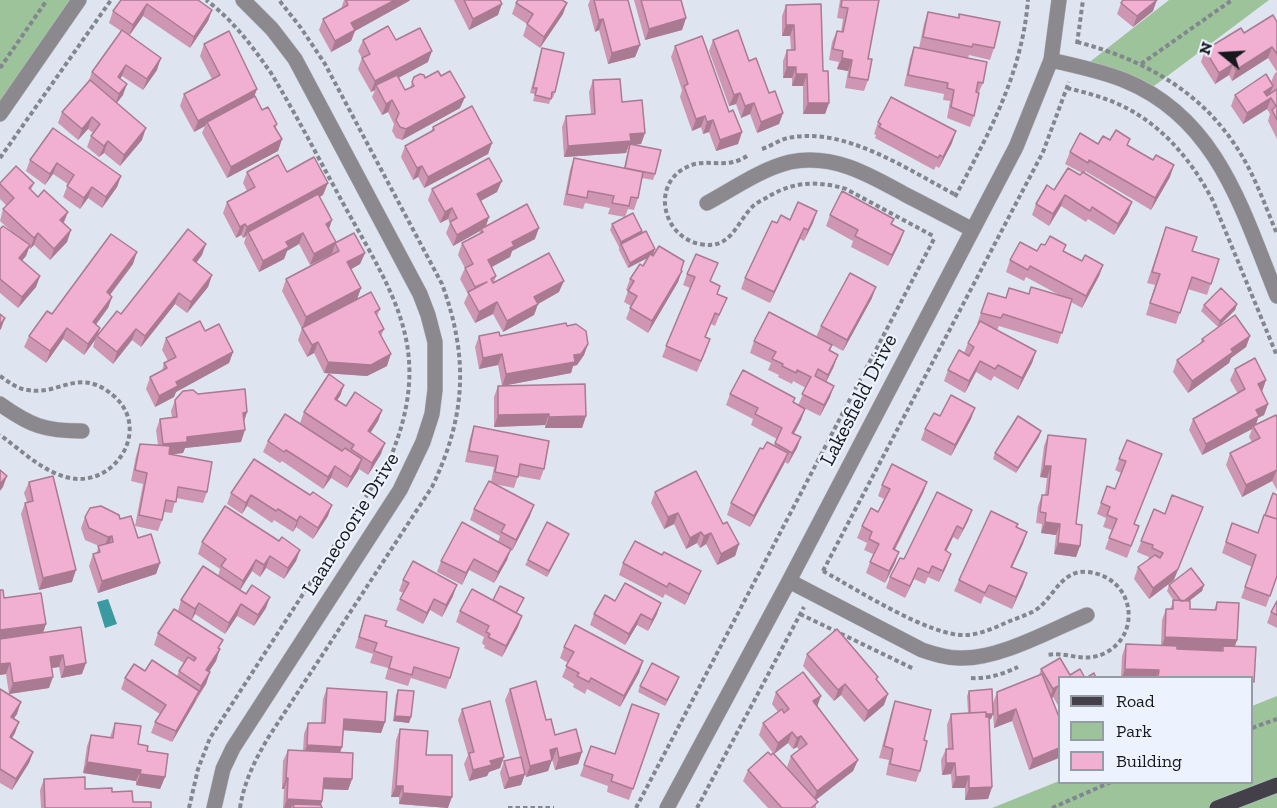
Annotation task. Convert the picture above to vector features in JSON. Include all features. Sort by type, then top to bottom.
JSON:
[{"type":"main road","points":[[1217,808],[1277,785]]},
{"type":"street","points":[[0,114],[79,0]]},
{"type":"street","name":"Laanecoorie Drive","points":[[214,808],[223,769],[233,748],[387,513],[413,466],[432,414],[435,390],[435,342],[428,315],[409,272],[294,59],[273,30],[243,0]]},
{"type":"street","name":"Lakesfield Drive","points":[[667,808],[789,581],[971,229],[1016,147],[1051,60],[1059,0]]},
{"type":"street","points":[[1051,60],[1126,81],[1152,96],[1191,127],[1209,147],[1232,185],[1277,296]]},
{"type":"street","points":[[707,203],[778,166],[806,160],[820,160],[848,166],[867,174],[971,229]]},
{"type":"street","points":[[0,404],[33,425],[49,429],[82,431]]},
{"type":"street","points":[[789,581],[922,650],[940,656],[960,658],[996,653],[1087,615]]},
{"type":"path","points":[[0,68],[47,0]]},
{"type":"path","points":[[0,158],[111,0]]},
{"type":"path","points":[[189,808],[198,769],[210,738],[389,461],[405,415],[410,392],[410,367],[400,313],[379,268],[271,73],[222,12],[206,0]]},
{"type":"path","points":[[240,808],[246,780],[262,748],[432,487],[446,458],[454,430],[461,373],[453,313],[442,284],[325,64],[279,0]]},
{"type":"path","points":[[951,206],[987,139],[1011,84],[1020,49],[1028,0]]},
{"type":"path","points":[[1076,52],[1083,0]]},
{"type":"path","points":[[1141,64],[1232,0]]},
{"type":"path","points":[[819,578],[1043,152],[1069,81]]},
{"type":"path","points":[[1067,88],[1101,97],[1135,113],[1171,140],[1186,156],[1213,201],[1277,356]]},
{"type":"path","points":[[759,151],[787,138],[813,137],[843,141],[879,154],[957,195]]},
{"type":"path","points":[[750,155],[727,163],[698,162],[684,168],[675,177],[665,198],[665,208],[672,227],[681,236],[700,244],[727,240],[753,205],[783,188],[802,183],[832,185],[846,189],[935,237]]},
{"type":"path","points":[[636,808],[939,228]]},
{"type":"path","points":[[823,571],[919,623],[955,635],[982,632],[1040,608],[1068,575],[1078,572],[1097,574],[1116,582],[1122,590],[1128,611],[1124,635],[1116,645],[1096,657],[1083,658],[1053,654],[1043,656]]},
{"type":"path","points":[[697,808],[804,606]]},
{"type":"path","points":[[800,614],[918,670]]},
{"type":"path","points":[[963,678],[992,676],[1027,664]]},
{"type":"path","points":[[1253,727],[1277,719]]},
{"type":"path","points":[[1052,808],[1110,784]]},
{"type":"path","points":[[508,808],[554,808]]},
{"type":"green space","points":[[0,0],[79,0],[0,114]]},
{"type":"green space","points":[[1169,0],[1269,0],[1146,92],[1082,68]]},
{"type":"green space","points":[[1277,696],[1277,808],[992,808],[1058,781],[1058,784],[1253,784],[1253,706]]},
{"type":"water","points":[[108,599],[117,624],[105,628],[97,602]]},
{"type":"building","points":[[121,0],[198,0],[212,10],[194,37],[147,4],[133,25],[113,11]]},
{"type":"building","points":[[346,0],[395,0],[351,23],[355,30],[335,41],[323,19],[348,5]]},
{"type":"building","points":[[464,0],[500,0],[502,4],[473,19]]},
{"type":"building","points":[[518,0],[562,0],[567,3],[544,37],[527,24],[533,14],[516,3]]},
{"type":"building","points":[[594,0],[628,0],[640,45],[612,53],[603,19],[599,20]]},
{"type":"building","points":[[641,0],[681,0],[686,18],[649,29]]},
{"type":"building","points":[[842,0],[879,0],[868,59],[872,59],[868,80],[849,77],[852,60],[842,58],[843,51],[833,49],[837,31],[843,32],[848,8],[841,7]]},
{"type":"building","points":[[1123,0],[1157,0],[1137,16],[1121,3]]},
{"type":"building","points":[[821,4],[823,71],[828,71],[829,103],[808,103],[807,74],[796,74],[796,67],[787,67],[787,50],[795,50],[794,25],[786,25],[786,5]]},
{"type":"building","points":[[928,12],[959,18],[959,14],[1000,22],[994,48],[973,44],[972,47],[923,37]]},
{"type":"building","points":[[1273,15],[1277,22],[1277,54],[1272,47],[1236,70],[1233,64],[1219,73],[1205,50],[1241,28],[1244,33]]},
{"type":"building","points":[[388,26],[396,40],[420,28],[432,51],[375,81],[362,58],[370,54],[363,40]]},
{"type":"building","points":[[122,30],[161,58],[147,79],[126,65],[118,77],[127,84],[119,94],[92,72]]},
{"type":"building","points":[[738,30],[749,61],[756,58],[769,93],[775,91],[783,113],[761,122],[754,103],[745,106],[740,93],[734,95],[713,40]]},
{"type":"building","points":[[229,31],[257,89],[198,121],[184,94],[220,75],[204,44]]},
{"type":"building","points":[[702,36],[729,112],[733,110],[742,132],[720,140],[713,120],[707,122],[705,116],[696,119],[684,86],[688,84],[675,46]]},
{"type":"building","points":[[914,47],[987,62],[983,83],[978,82],[976,92],[979,93],[974,116],[951,107],[954,90],[947,88],[948,83],[908,75]]},
{"type":"building","points":[[542,48],[564,53],[555,92],[552,92],[551,99],[535,95],[537,88],[533,88]]},
{"type":"building","points":[[438,71],[441,76],[450,71],[465,97],[406,129],[400,127],[396,120],[399,113],[392,100],[386,104],[376,85],[397,75],[405,90],[414,86],[412,82],[414,77],[420,74],[425,78]]},
{"type":"building","points":[[1266,74],[1273,86],[1264,92],[1267,96],[1277,89],[1277,120],[1272,110],[1276,106],[1271,98],[1247,113],[1235,95]]},
{"type":"building","points":[[620,79],[622,102],[642,100],[645,133],[630,134],[631,141],[568,146],[566,116],[595,114],[593,80]]},
{"type":"building","points":[[90,80],[146,128],[124,155],[108,141],[104,146],[91,136],[100,124],[92,117],[82,129],[62,112]]},
{"type":"building","points":[[255,96],[262,110],[268,107],[277,124],[274,126],[282,139],[231,167],[207,122]]},
{"type":"building","points":[[891,97],[956,131],[943,157],[940,155],[938,158],[879,127],[881,124],[878,122]]},
{"type":"building","points":[[472,106],[492,143],[428,177],[422,166],[417,168],[405,146],[434,130],[433,127]]},
{"type":"building","points":[[53,128],[121,176],[106,197],[92,187],[84,198],[67,186],[74,175],[57,163],[50,174],[30,160]]},
{"type":"building","points":[[1116,130],[1130,139],[1127,145],[1153,160],[1156,155],[1174,165],[1155,198],[1089,160],[1088,163],[1070,152],[1080,133],[1098,144],[1103,136],[1110,140]]},
{"type":"building","points":[[630,144],[661,150],[655,174],[625,168]]},
{"type":"building","points":[[278,155],[287,172],[314,157],[328,183],[247,227],[245,224],[240,227],[227,202],[255,187],[247,172]]},
{"type":"building","points":[[489,158],[502,181],[477,194],[489,217],[457,235],[450,222],[457,218],[452,208],[445,212],[432,189]]},
{"type":"building","points":[[574,158],[643,172],[638,198],[631,197],[629,206],[612,203],[614,196],[588,191],[587,198],[567,194]]},
{"type":"building","points":[[16,166],[34,183],[29,188],[38,197],[44,190],[68,212],[60,220],[71,230],[54,249],[38,233],[34,238],[3,209],[14,198],[0,183]]},
{"type":"building","points":[[1068,168],[1080,175],[1083,172],[1132,202],[1118,224],[1092,207],[1090,211],[1065,195],[1053,214],[1036,204],[1047,185],[1054,190]]},
{"type":"building","points":[[842,191],[894,219],[891,224],[904,231],[892,255],[855,236],[858,230],[830,215]]},
{"type":"building","points":[[318,194],[332,220],[326,224],[336,242],[314,254],[303,233],[286,242],[289,247],[263,261],[248,232]]},
{"type":"building","points":[[798,202],[817,211],[808,230],[804,228],[774,292],[745,278],[772,221],[777,223],[781,215],[790,220]]},
{"type":"building","points":[[527,204],[539,228],[512,242],[514,246],[488,260],[496,276],[491,279],[493,283],[549,253],[564,281],[534,297],[538,304],[507,321],[497,302],[479,312],[468,292],[487,282],[475,287],[465,268],[473,264],[462,243],[483,232],[481,229]]},
{"type":"building","points":[[633,213],[642,231],[621,242],[612,224]]},
{"type":"building","points":[[3,226],[30,245],[19,258],[40,276],[22,297],[0,279],[0,229]]},
{"type":"building","points":[[1166,227],[1197,237],[1192,251],[1219,259],[1211,284],[1192,277],[1180,313],[1150,303],[1160,274],[1152,272]]},
{"type":"building","points":[[188,229],[206,244],[193,260],[212,275],[191,302],[179,293],[145,336],[136,329],[117,352],[97,336],[117,311],[121,314]]},
{"type":"building","points":[[646,231],[655,249],[630,263],[621,244]]},
{"type":"building","points":[[354,233],[365,253],[347,262],[361,288],[306,317],[286,279],[339,251],[335,243]]},
{"type":"building","points":[[111,234],[137,252],[107,292],[112,297],[93,322],[100,328],[88,344],[67,328],[50,351],[29,336],[47,311],[52,314]]},
{"type":"building","points":[[1050,236],[1066,245],[1063,251],[1082,261],[1085,255],[1103,265],[1086,296],[1030,266],[1028,270],[1010,260],[1020,242],[1037,251],[1041,244],[1045,245]]},
{"type":"building","points":[[659,246],[684,261],[682,271],[652,321],[630,308],[637,296],[628,291],[634,281],[630,279],[640,264],[643,266],[650,254],[653,256]]},
{"type":"building","points":[[696,254],[718,263],[710,281],[720,286],[717,294],[727,298],[719,315],[715,313],[705,337],[710,339],[701,361],[666,346],[695,277],[687,274]]},
{"type":"building","points":[[850,273],[876,287],[847,340],[821,326]]},
{"type":"building","points":[[1031,287],[1072,299],[1062,333],[1003,314],[1001,318],[981,313],[988,293],[1006,298],[1009,288],[1029,294]]},
{"type":"building","points":[[1221,288],[1237,304],[1220,321],[1204,305]]},
{"type":"building","points":[[371,292],[380,309],[375,312],[384,329],[379,332],[391,354],[371,365],[328,362],[318,342],[312,345],[302,328]]},
{"type":"building","points":[[769,312],[832,345],[829,350],[838,355],[828,375],[818,369],[815,376],[834,386],[824,405],[802,394],[811,377],[782,366],[783,364],[772,359],[776,352],[754,341]]},
{"type":"building","points":[[0,314],[5,318],[0,325]]},
{"type":"building","points":[[1235,315],[1250,336],[1231,349],[1233,352],[1192,381],[1177,360]]},
{"type":"building","points":[[200,321],[205,331],[219,324],[233,352],[176,382],[178,386],[159,396],[150,377],[167,368],[164,363],[176,357],[166,338]]},
{"type":"building","points":[[980,321],[1036,351],[1022,378],[998,365],[995,369],[980,361],[969,381],[948,370],[959,350],[969,356],[974,347],[968,343]]},
{"type":"building","points":[[566,323],[567,326],[576,324],[586,331],[588,344],[581,354],[574,355],[575,362],[506,374],[502,354],[483,358],[479,336],[499,332],[500,336]]},
{"type":"building","points":[[1255,358],[1266,380],[1258,384],[1268,404],[1256,410],[1259,416],[1206,444],[1193,419],[1245,389],[1235,369]]},
{"type":"building","points":[[743,370],[795,398],[793,402],[805,409],[792,433],[801,437],[792,453],[775,443],[782,428],[755,414],[758,408],[730,394]]},
{"type":"building","points":[[329,374],[344,385],[335,399],[346,406],[355,392],[382,410],[368,431],[385,443],[372,463],[351,449],[354,445],[304,412]]},
{"type":"building","points":[[585,384],[586,416],[498,415],[498,386]]},
{"type":"building","points":[[245,389],[247,412],[243,413],[245,430],[187,437],[187,442],[163,444],[160,419],[177,417],[175,400],[183,391],[193,390],[198,394]]},
{"type":"building","points":[[951,395],[975,408],[955,445],[925,429],[934,413],[940,416]]},
{"type":"building","points":[[285,414],[342,451],[345,448],[362,459],[351,477],[335,466],[328,477],[268,441]]},
{"type":"building","points":[[1276,415],[1277,470],[1246,485],[1230,453],[1260,438],[1253,426]]},
{"type":"building","points":[[1018,416],[1041,431],[1018,468],[995,453]]},
{"type":"building","points":[[474,426],[549,441],[544,469],[520,464],[518,477],[495,472],[498,456],[469,451]]},
{"type":"building","points":[[1048,435],[1086,439],[1076,524],[1082,525],[1080,546],[1058,543],[1060,524],[1045,522],[1046,513],[1040,512],[1042,495],[1048,495],[1051,466],[1044,466]]},
{"type":"building","points":[[1127,440],[1162,454],[1134,524],[1139,526],[1131,546],[1109,538],[1117,519],[1107,515],[1110,507],[1101,503],[1107,486],[1115,489],[1126,461],[1119,459]]},
{"type":"building","points":[[767,442],[788,453],[754,516],[731,503],[760,448],[763,449]]},
{"type":"building","points":[[140,444],[170,446],[169,454],[212,462],[207,492],[178,487],[176,502],[166,500],[162,520],[139,515],[147,473],[135,470]]},
{"type":"building","points":[[254,459],[310,495],[313,492],[332,505],[318,528],[300,516],[297,521],[278,509],[276,511],[251,495],[246,503],[231,493]]},
{"type":"building","points":[[892,464],[927,482],[893,549],[899,552],[889,571],[870,562],[879,544],[869,539],[872,532],[862,526],[871,508],[878,512],[890,489],[882,485]]},
{"type":"building","points":[[0,470],[7,476],[0,484]]},
{"type":"building","points":[[696,471],[723,524],[727,522],[739,544],[721,554],[711,533],[704,536],[701,532],[690,538],[678,513],[668,517],[655,492]]},
{"type":"building","points":[[53,476],[76,570],[43,578],[25,503],[33,501],[29,482]]},
{"type":"building","points":[[489,481],[534,505],[516,540],[501,532],[505,525],[474,509]]},
{"type":"building","points":[[937,492],[972,510],[963,529],[957,526],[945,550],[951,554],[943,571],[932,566],[929,573],[918,568],[910,586],[890,577],[900,558],[904,559]]},
{"type":"building","points":[[1273,493],[1277,495],[1277,519],[1265,515]]},
{"type":"building","points":[[1172,495],[1203,507],[1178,569],[1153,588],[1138,567],[1155,555],[1160,558],[1163,553],[1152,548],[1153,545],[1141,541],[1154,509],[1165,514]]},
{"type":"building","points":[[101,506],[119,515],[120,519],[131,516],[138,538],[151,534],[160,563],[102,581],[93,554],[100,552],[98,546],[113,542],[112,536],[108,537],[89,528],[85,517],[90,508]]},
{"type":"building","points":[[225,506],[279,541],[282,537],[300,550],[288,568],[270,556],[264,565],[256,560],[243,581],[221,566],[226,559],[202,542]]},
{"type":"building","points":[[991,511],[1018,524],[1016,527],[1027,532],[1011,567],[1027,573],[1016,597],[989,585],[985,593],[959,580]]},
{"type":"building","points":[[1264,515],[1277,519],[1277,576],[1270,596],[1245,587],[1256,555],[1226,542],[1232,523],[1258,533]]},
{"type":"building","points":[[462,522],[511,549],[498,572],[474,559],[466,573],[441,561]]},
{"type":"building","points":[[547,522],[569,534],[549,571],[528,560]]},
{"type":"building","points":[[635,541],[662,555],[664,552],[701,571],[689,594],[669,583],[667,587],[623,563]]},
{"type":"building","points":[[413,561],[457,585],[446,605],[434,599],[427,613],[400,599],[409,583],[403,580]]},
{"type":"building","points":[[203,566],[246,594],[252,585],[270,597],[258,615],[241,604],[229,623],[199,603],[195,609],[181,600]]},
{"type":"building","points":[[1191,568],[1204,585],[1181,601],[1169,585]]},
{"type":"building","points":[[625,583],[661,603],[652,620],[641,614],[629,634],[594,614],[605,595],[615,601]]},
{"type":"building","points":[[500,586],[524,598],[516,613],[493,600]]},
{"type":"building","points":[[472,589],[522,616],[506,646],[488,637],[490,634],[486,632],[489,626],[460,611]]},
{"type":"building","points":[[0,590],[3,590],[4,598],[41,593],[46,624],[0,630]]},
{"type":"building","points":[[1173,600],[1190,601],[1190,609],[1216,610],[1217,602],[1239,603],[1237,640],[1165,637],[1166,609],[1173,609]]},
{"type":"building","points":[[1277,601],[1277,615],[1271,612]]},
{"type":"building","points":[[174,609],[223,640],[218,648],[220,649],[206,670],[210,672],[201,686],[179,671],[188,657],[194,661],[196,658],[158,633]]},
{"type":"building","points":[[365,615],[387,621],[385,626],[459,648],[450,678],[414,667],[412,675],[389,668],[392,657],[374,651],[377,643],[359,637]]},
{"type":"building","points":[[575,625],[643,661],[624,696],[591,678],[589,682],[577,676],[579,673],[566,666],[574,652],[564,647]]},
{"type":"building","points":[[81,627],[86,663],[65,667],[63,655],[50,657],[53,677],[13,683],[10,663],[0,664],[0,639]]},
{"type":"building","points":[[837,629],[878,677],[876,679],[888,694],[868,711],[845,684],[838,690],[807,654]]},
{"type":"building","points":[[1126,644],[1223,651],[1223,646],[1256,647],[1254,682],[1253,676],[1158,676],[1159,670],[1125,669]]},
{"type":"building","points":[[1060,658],[1070,675],[1080,669],[1084,676],[1058,676],[1058,686],[1053,689],[1041,669]]},
{"type":"building","points":[[152,660],[199,691],[176,731],[155,722],[166,705],[125,678],[134,664],[145,671]]},
{"type":"building","points":[[652,663],[679,677],[667,700],[640,686]]},
{"type":"building","points":[[803,672],[821,696],[813,701],[858,760],[817,791],[791,756],[807,744],[801,736],[797,738],[792,732],[778,743],[763,723],[782,709],[784,713],[789,709],[776,692]]},
{"type":"building","points":[[1042,674],[1058,714],[1058,748],[1033,759],[1016,709],[998,716],[997,692]]},
{"type":"building","points":[[536,681],[546,720],[551,719],[555,735],[576,729],[582,752],[559,758],[557,748],[550,750],[552,760],[530,766],[510,689]]},
{"type":"building","points":[[327,688],[387,692],[385,722],[344,719],[342,747],[307,745],[308,723],[325,723]]},
{"type":"building","points":[[0,689],[21,702],[11,717],[19,722],[10,737],[33,752],[16,779],[0,769]]},
{"type":"building","points":[[992,689],[993,714],[970,713],[969,691]]},
{"type":"building","points":[[398,690],[414,691],[411,717],[395,716]]},
{"type":"building","points":[[490,701],[504,757],[490,761],[492,765],[473,770],[469,753],[474,752],[462,709]]},
{"type":"building","points":[[895,701],[931,710],[920,771],[890,764],[893,749],[884,746]]},
{"type":"building","points":[[632,704],[659,714],[633,789],[611,781],[613,775],[584,765],[591,746],[615,754]]},
{"type":"building","points":[[986,712],[986,717],[989,717],[992,787],[969,788],[969,776],[956,777],[955,763],[946,763],[946,749],[953,749],[951,714]]},
{"type":"building","points":[[115,723],[141,726],[138,744],[148,746],[147,751],[168,754],[165,777],[140,774],[141,770],[87,762],[91,735],[113,738]]},
{"type":"building","points":[[400,729],[428,731],[426,755],[452,755],[452,797],[403,793],[403,786],[396,786]]},
{"type":"building","points":[[288,750],[353,753],[352,779],[324,778],[322,801],[287,799]]},
{"type":"building","points":[[768,752],[771,755],[773,753],[818,802],[811,808],[782,808],[748,770]]},
{"type":"building","points":[[521,757],[525,774],[509,778],[504,761]]},
{"type":"building","points":[[85,777],[85,789],[112,788],[112,792],[132,791],[133,802],[151,802],[151,808],[45,808],[44,779]]},
{"type":"building","points":[[293,804],[321,805],[322,808],[294,808]]}]
